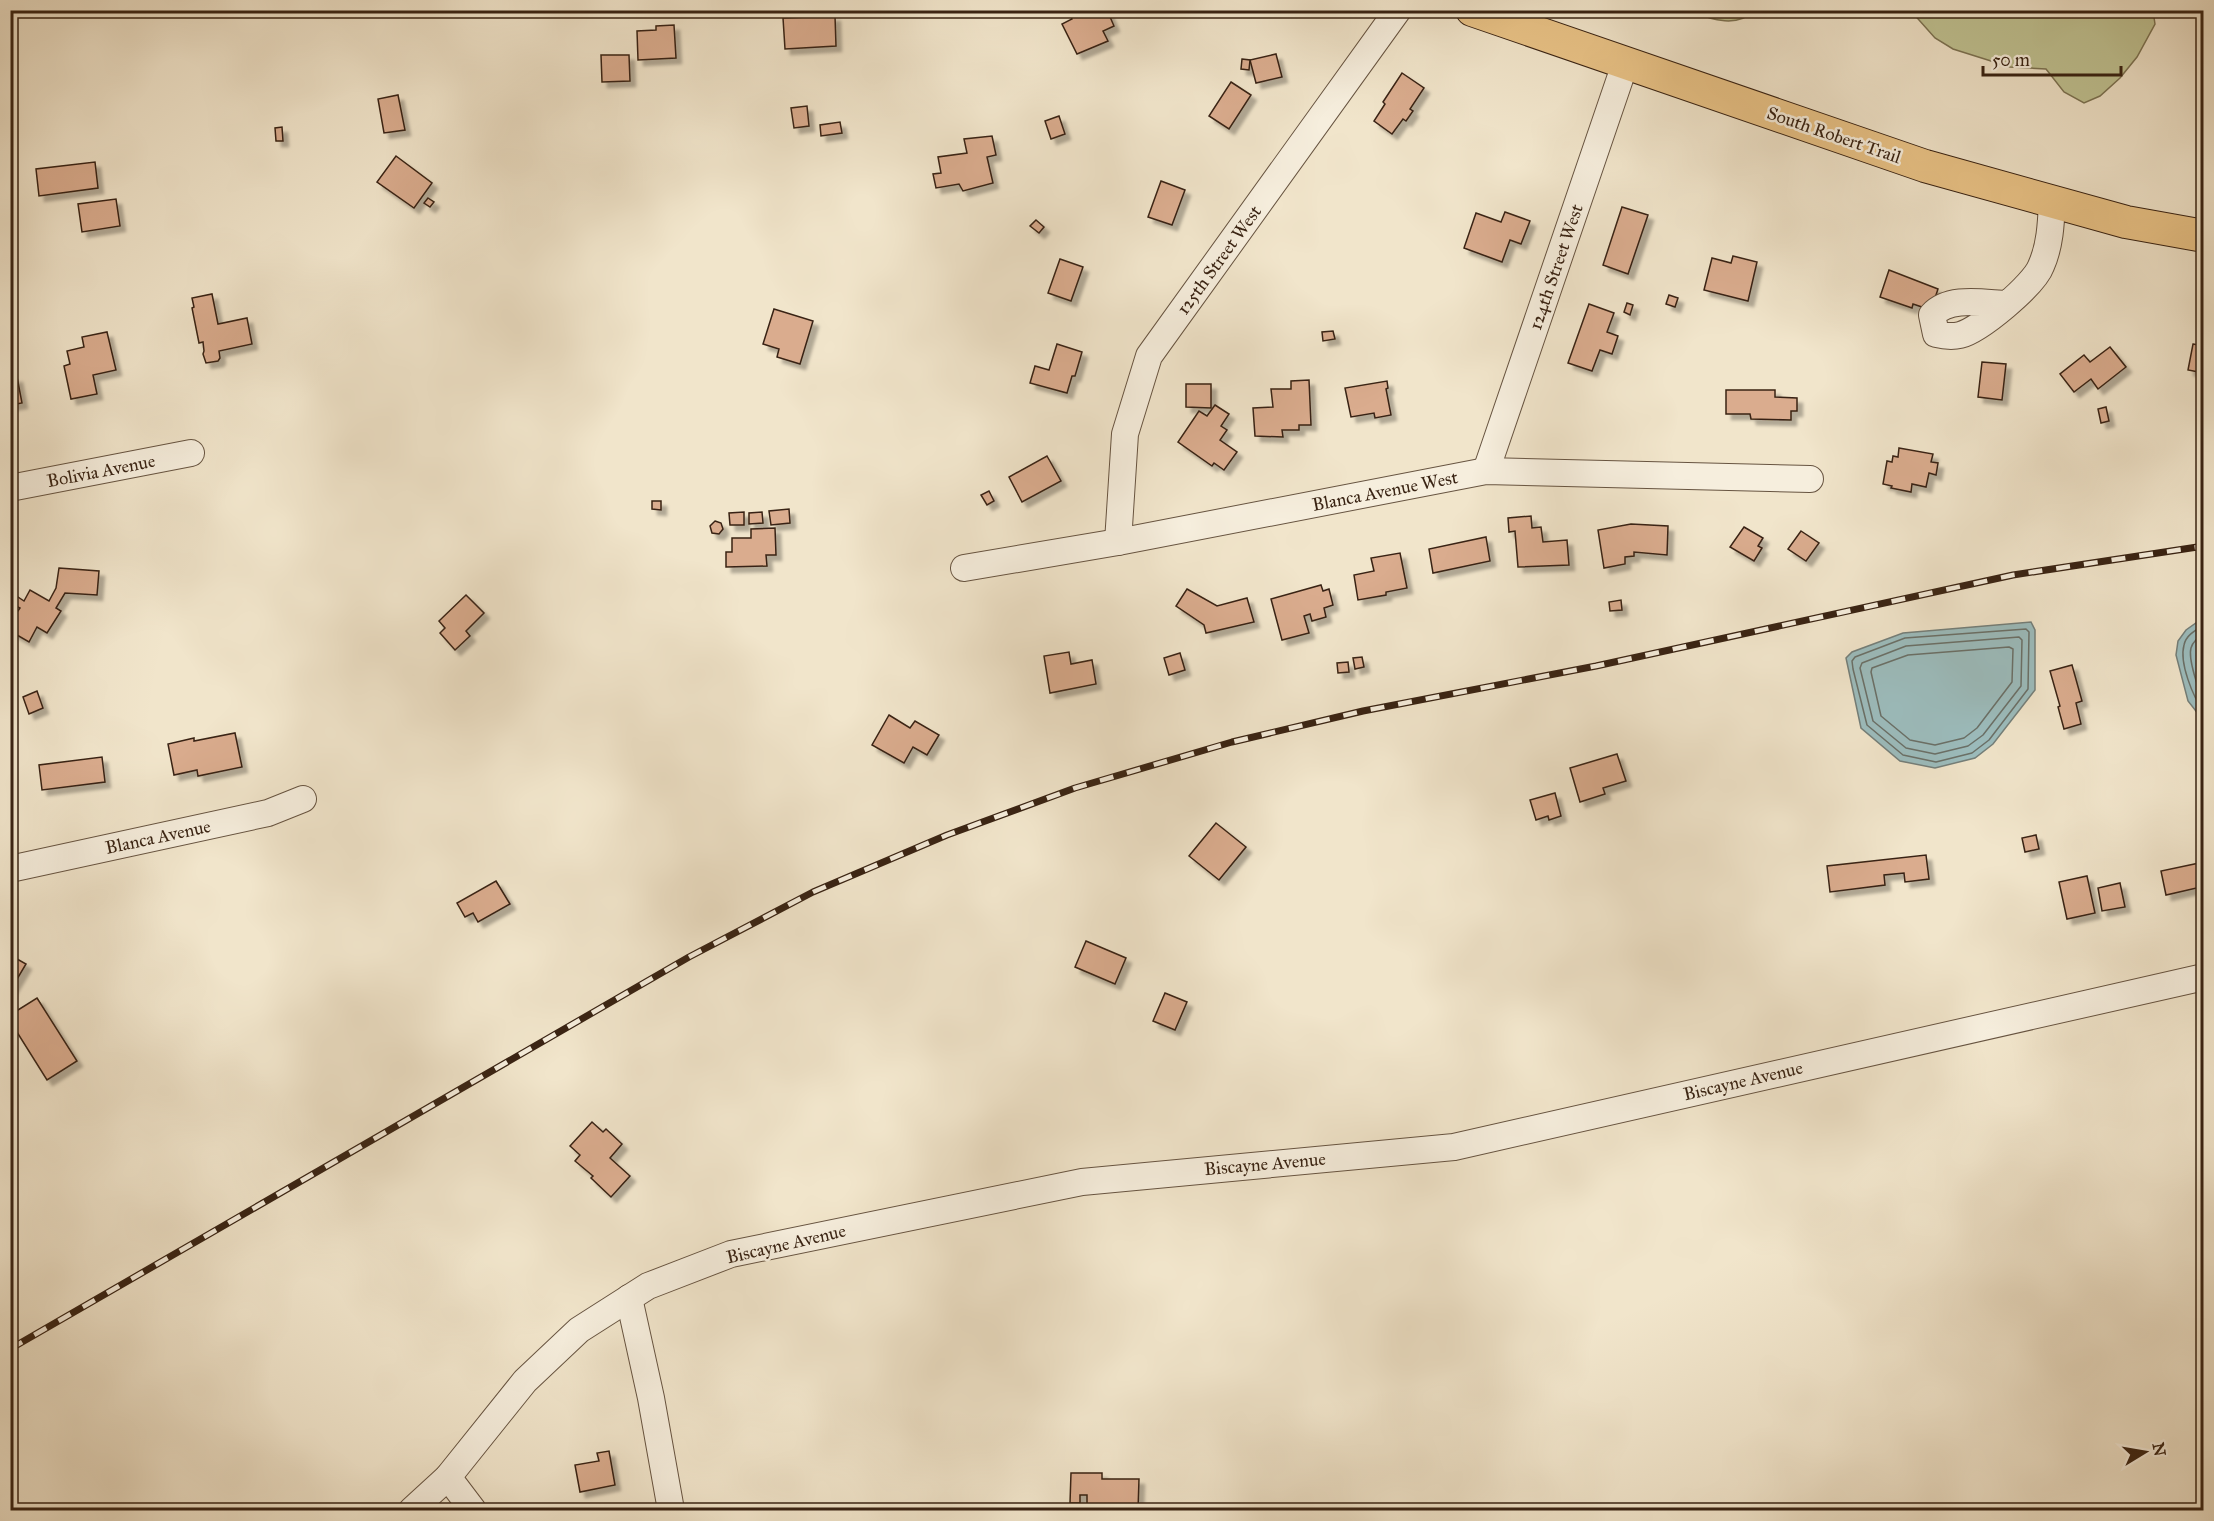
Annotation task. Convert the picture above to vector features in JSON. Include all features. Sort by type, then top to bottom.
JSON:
[{"type":"main road","name":"South Robert Trail","points":[[1472,10],[1925,166],[2126,222],[2204,236]]},
{"type":"street","name":"125th Street West","points":[[1118,542],[1125,434],[1149,357],[1398,10]]},
{"type":"street","name":"124th Street West","points":[[1486,471],[1625,64]]},
{"type":"street","points":[[2007,304],[2024,290],[2041,269],[2050,239],[2052,202]]},
{"type":"street","name":"Bolivia Avenue","points":[[10,488],[191,453]]},
{"type":"street","name":"Blanca Avenue West","points":[[964,568],[1118,542],[1486,471],[1810,479]]},
{"type":"street","name":"Blanca Avenue","points":[[10,869],[268,813],[303,799]]},
{"type":"street","name":"Biscayne Avenue","points":[[412,1510],[448,1477],[525,1381],[579,1330],[648,1286],[731,1254],[1082,1182],[1454,1146],[2204,977]]},
{"type":"street","points":[[629,1298],[651,1398],[671,1510]]},
{"type":"street","points":[[448,1477],[473,1510]]},
{"type":"green space","points":[[1694,11],[1754,11],[1740,19],[1725,21]]},
{"type":"green space","points":[[1911,11],[2153,11],[2155,24],[2137,57],[2120,78],[2100,96],[2084,103],[2064,92],[2046,69],[2010,67],[1953,49],[1935,38]]},
{"type":"water","points":[[2203,618],[2203,720],[2188,701],[2176,655],[2178,641],[2186,630]]},
{"type":"water","points":[[2031,622],[2035,630],[2035,690],[1993,744],[1975,758],[1935,768],[1900,761],[1861,728],[1846,658],[1852,652],[1903,633]]},
{"type":"building","points":[[1075,10],[1107,10],[1114,26],[1103,31],[1108,41],[1077,54],[1062,24],[1072,19],[1069,13]]},
{"type":"building","points":[[835,16],[836,46],[785,49],[783,18]]},
{"type":"building","points":[[674,25],[676,58],[638,60],[637,31],[656,30],[656,26]]},
{"type":"building","points":[[1276,54],[1282,77],[1256,83],[1250,60]]},
{"type":"building","points":[[601,55],[629,55],[630,81],[602,82]]},
{"type":"building","points":[[1242,59],[1250,60],[1249,70],[1241,69]]},
{"type":"building","points":[[1402,73],[1424,88],[1410,109],[1413,111],[1406,121],[1403,119],[1392,134],[1374,121]]},
{"type":"building","points":[[1231,82],[1251,95],[1229,129],[1209,116]]},
{"type":"building","points":[[398,95],[405,130],[384,133],[378,99]]},
{"type":"building","points":[[807,106],[809,126],[794,128],[791,108]]},
{"type":"building","points":[[1059,116],[1065,134],[1051,139],[1045,121]]},
{"type":"building","points":[[840,122],[842,133],[821,136],[820,125]]},
{"type":"building","points":[[282,127],[283,141],[276,141],[275,128]]},
{"type":"building","points":[[992,136],[996,155],[987,157],[993,183],[963,191],[959,184],[936,188],[933,174],[941,173],[938,157],[967,153],[964,139]]},
{"type":"building","points":[[396,156],[432,183],[414,208],[377,182]]},
{"type":"building","points":[[95,162],[98,188],[39,196],[36,169]]},
{"type":"building","points":[[1161,181],[1185,190],[1172,225],[1148,217]]},
{"type":"building","points":[[428,198],[434,202],[430,207],[424,203]]},
{"type":"building","points":[[116,199],[120,226],[82,232],[78,204]]},
{"type":"building","points":[[1622,207],[1648,215],[1628,274],[1603,265]]},
{"type":"building","points":[[1505,212],[1530,221],[1521,244],[1510,240],[1502,262],[1464,248],[1476,213],[1501,222]]},
{"type":"building","points":[[1036,220],[1044,227],[1039,233],[1030,226]]},
{"type":"building","points":[[1733,256],[1757,262],[1748,301],[1704,290],[1712,258],[1731,263]]},
{"type":"building","points":[[1060,259],[1083,267],[1071,301],[1048,293]]},
{"type":"building","points":[[1889,270],[1938,289],[1931,310],[1913,304],[1912,308],[1880,297]]},
{"type":"building","points":[[212,294],[218,324],[247,318],[252,344],[219,351],[218,361],[206,363],[203,342],[199,343],[192,298]]},
{"type":"building","points":[[1669,295],[1678,298],[1675,307],[1666,304]]},
{"type":"building","points":[[1627,303],[1633,305],[1630,315],[1624,312]]},
{"type":"building","points":[[1589,304],[1614,313],[1607,332],[1618,336],[1612,354],[1600,350],[1592,371],[1568,363]]},
{"type":"building","points":[[774,309],[813,321],[800,364],[777,357],[779,349],[763,344]]},
{"type":"building","points":[[1333,331],[1335,339],[1323,341],[1322,332]]},
{"type":"building","points":[[107,332],[116,370],[93,375],[97,394],[71,399],[64,366],[70,364],[67,351],[84,347],[82,337]]},
{"type":"building","points":[[1057,344],[1082,352],[1067,393],[1030,383],[1035,366],[1049,370]]},
{"type":"building","points":[[2193,344],[2204,346],[2204,373],[2188,370]]},
{"type":"building","points":[[2110,347],[2126,367],[2098,389],[2091,379],[2074,392],[2060,374],[2084,355],[2090,362]]},
{"type":"building","points":[[1982,362],[2006,364],[2002,400],[1978,397]]},
{"type":"building","points":[[17,377],[22,403],[10,405],[10,378]]},
{"type":"building","points":[[1309,380],[1311,425],[1299,425],[1299,430],[1282,430],[1283,437],[1255,436],[1253,408],[1273,407],[1271,389],[1291,389],[1291,381]]},
{"type":"building","points":[[1387,381],[1388,388],[1386,389],[1391,415],[1375,418],[1374,413],[1351,417],[1345,388]]},
{"type":"building","points":[[1186,384],[1211,384],[1211,408],[1186,407]]},
{"type":"building","points":[[1726,390],[1775,390],[1775,397],[1797,398],[1797,411],[1791,411],[1791,420],[1751,419],[1750,414],[1726,414]]},
{"type":"building","points":[[1215,405],[1229,414],[1221,426],[1227,430],[1220,440],[1237,452],[1224,470],[1214,463],[1212,466],[1178,442],[1199,411],[1207,416]]},
{"type":"building","points":[[2106,407],[2109,421],[2101,423],[2098,409]]},
{"type":"building","points":[[1899,448],[1933,454],[1931,462],[1938,463],[1936,475],[1929,473],[1926,487],[1912,484],[1911,492],[1883,484],[1887,461],[1892,462],[1893,456],[1898,457]]},
{"type":"building","points":[[1047,456],[1061,481],[1022,502],[1009,477]]},
{"type":"building","points":[[989,491],[994,501],[987,505],[981,495]]},
{"type":"building","points":[[652,501],[661,501],[661,510],[652,509]]},
{"type":"building","points":[[789,509],[790,523],[771,525],[769,511]]},
{"type":"building","points":[[744,512],[744,525],[730,525],[729,513]]},
{"type":"building","points":[[762,512],[763,523],[749,524],[749,513]]},
{"type":"building","points":[[1531,516],[1532,528],[1541,527],[1543,542],[1567,540],[1569,565],[1518,567],[1515,531],[1509,532],[1508,518]]},
{"type":"building","points":[[715,521],[721,523],[723,529],[719,534],[712,533],[710,526]]},
{"type":"building","points":[[1631,524],[1668,526],[1667,555],[1634,552],[1634,556],[1625,557],[1625,564],[1604,568],[1598,530]]},
{"type":"building","points":[[1744,527],[1763,538],[1758,546],[1762,548],[1754,561],[1730,547]]},
{"type":"building","points":[[775,528],[776,555],[766,555],[767,566],[726,567],[726,552],[732,552],[732,538],[751,538],[751,529]]},
{"type":"building","points":[[1801,531],[1819,543],[1806,561],[1788,549]]},
{"type":"building","points":[[1486,537],[1490,561],[1433,573],[1429,549]]},
{"type":"building","points":[[1400,553],[1407,588],[1386,592],[1386,595],[1358,600],[1354,575],[1374,571],[1371,558]]},
{"type":"building","points":[[59,568],[99,571],[97,595],[65,593],[56,608],[61,611],[47,633],[37,627],[29,642],[10,631],[10,622],[20,608],[10,603],[15,595],[24,601],[30,590],[49,601],[56,588]]},
{"type":"building","points":[[1321,585],[1323,591],[1329,589],[1333,605],[1324,608],[1326,617],[1312,621],[1310,614],[1304,616],[1309,633],[1282,640],[1271,599]]},
{"type":"building","points":[[1187,589],[1217,606],[1247,598],[1254,622],[1206,633],[1204,625],[1176,606]]},
{"type":"building","points":[[466,595],[484,613],[466,631],[470,636],[455,650],[440,633],[445,628],[439,621]]},
{"type":"building","points":[[1621,600],[1622,610],[1610,611],[1609,602]]},
{"type":"building","points":[[1069,652],[1071,664],[1092,660],[1096,684],[1050,693],[1044,656]]},
{"type":"building","points":[[1180,653],[1185,670],[1169,675],[1164,658]]},
{"type":"building","points":[[1362,657],[1364,667],[1355,669],[1353,658]]},
{"type":"building","points":[[1348,662],[1349,672],[1338,673],[1337,663]]},
{"type":"building","points":[[2072,665],[2082,701],[2076,703],[2081,724],[2064,729],[2050,671]]},
{"type":"building","points":[[37,691],[43,708],[29,714],[23,697]]},
{"type":"building","points":[[889,715],[910,728],[915,721],[939,735],[927,755],[913,747],[904,763],[872,745]]},
{"type":"building","points":[[235,733],[242,767],[198,776],[197,770],[174,775],[168,744]]},
{"type":"building","points":[[1617,754],[1626,781],[1603,788],[1605,794],[1580,802],[1570,768]]},
{"type":"building","points":[[102,757],[105,782],[42,790],[39,765]]},
{"type":"building","points":[[1555,793],[1561,816],[1549,820],[1548,816],[1536,820],[1530,800]]},
{"type":"building","points":[[1216,823],[1246,847],[1219,880],[1189,856]]},
{"type":"building","points":[[2036,835],[2039,849],[2025,852],[2022,838]]},
{"type":"building","points":[[1926,855],[1929,879],[1905,882],[1904,873],[1884,875],[1885,885],[1830,892],[1827,866]]},
{"type":"building","points":[[2204,862],[2204,882],[2200,883],[2201,887],[2166,895],[2161,871]]},
{"type":"building","points":[[2087,876],[2095,913],[2067,919],[2059,882]]},
{"type":"building","points":[[496,881],[510,904],[478,922],[473,913],[465,917],[457,903]]},
{"type":"building","points":[[2120,883],[2125,907],[2102,911],[2098,888]]},
{"type":"building","points":[[1086,941],[1126,958],[1115,984],[1075,967]]},
{"type":"building","points":[[10,955],[26,964],[10,991]]},
{"type":"building","points":[[1165,993],[1187,1002],[1175,1030],[1153,1021]]},
{"type":"building","points":[[37,998],[77,1061],[47,1080],[10,1021],[10,1015]]},
{"type":"building","points":[[592,1122],[603,1132],[606,1129],[622,1144],[610,1158],[630,1176],[611,1197],[591,1178],[593,1176],[575,1161],[580,1155],[570,1146]]},
{"type":"building","points":[[609,1451],[615,1485],[580,1492],[575,1465],[599,1461],[597,1453]]},
{"type":"building","points":[[1071,1473],[1102,1473],[1102,1479],[1139,1479],[1138,1510],[1087,1506],[1087,1495],[1080,1495],[1080,1503],[1070,1503]]},
{"type":"railway","points":[[10,1349],[689,957],[813,892],[947,835],[1075,788],[1232,742],[1363,711],[1596,666],[2013,575],[2204,546]]}]
